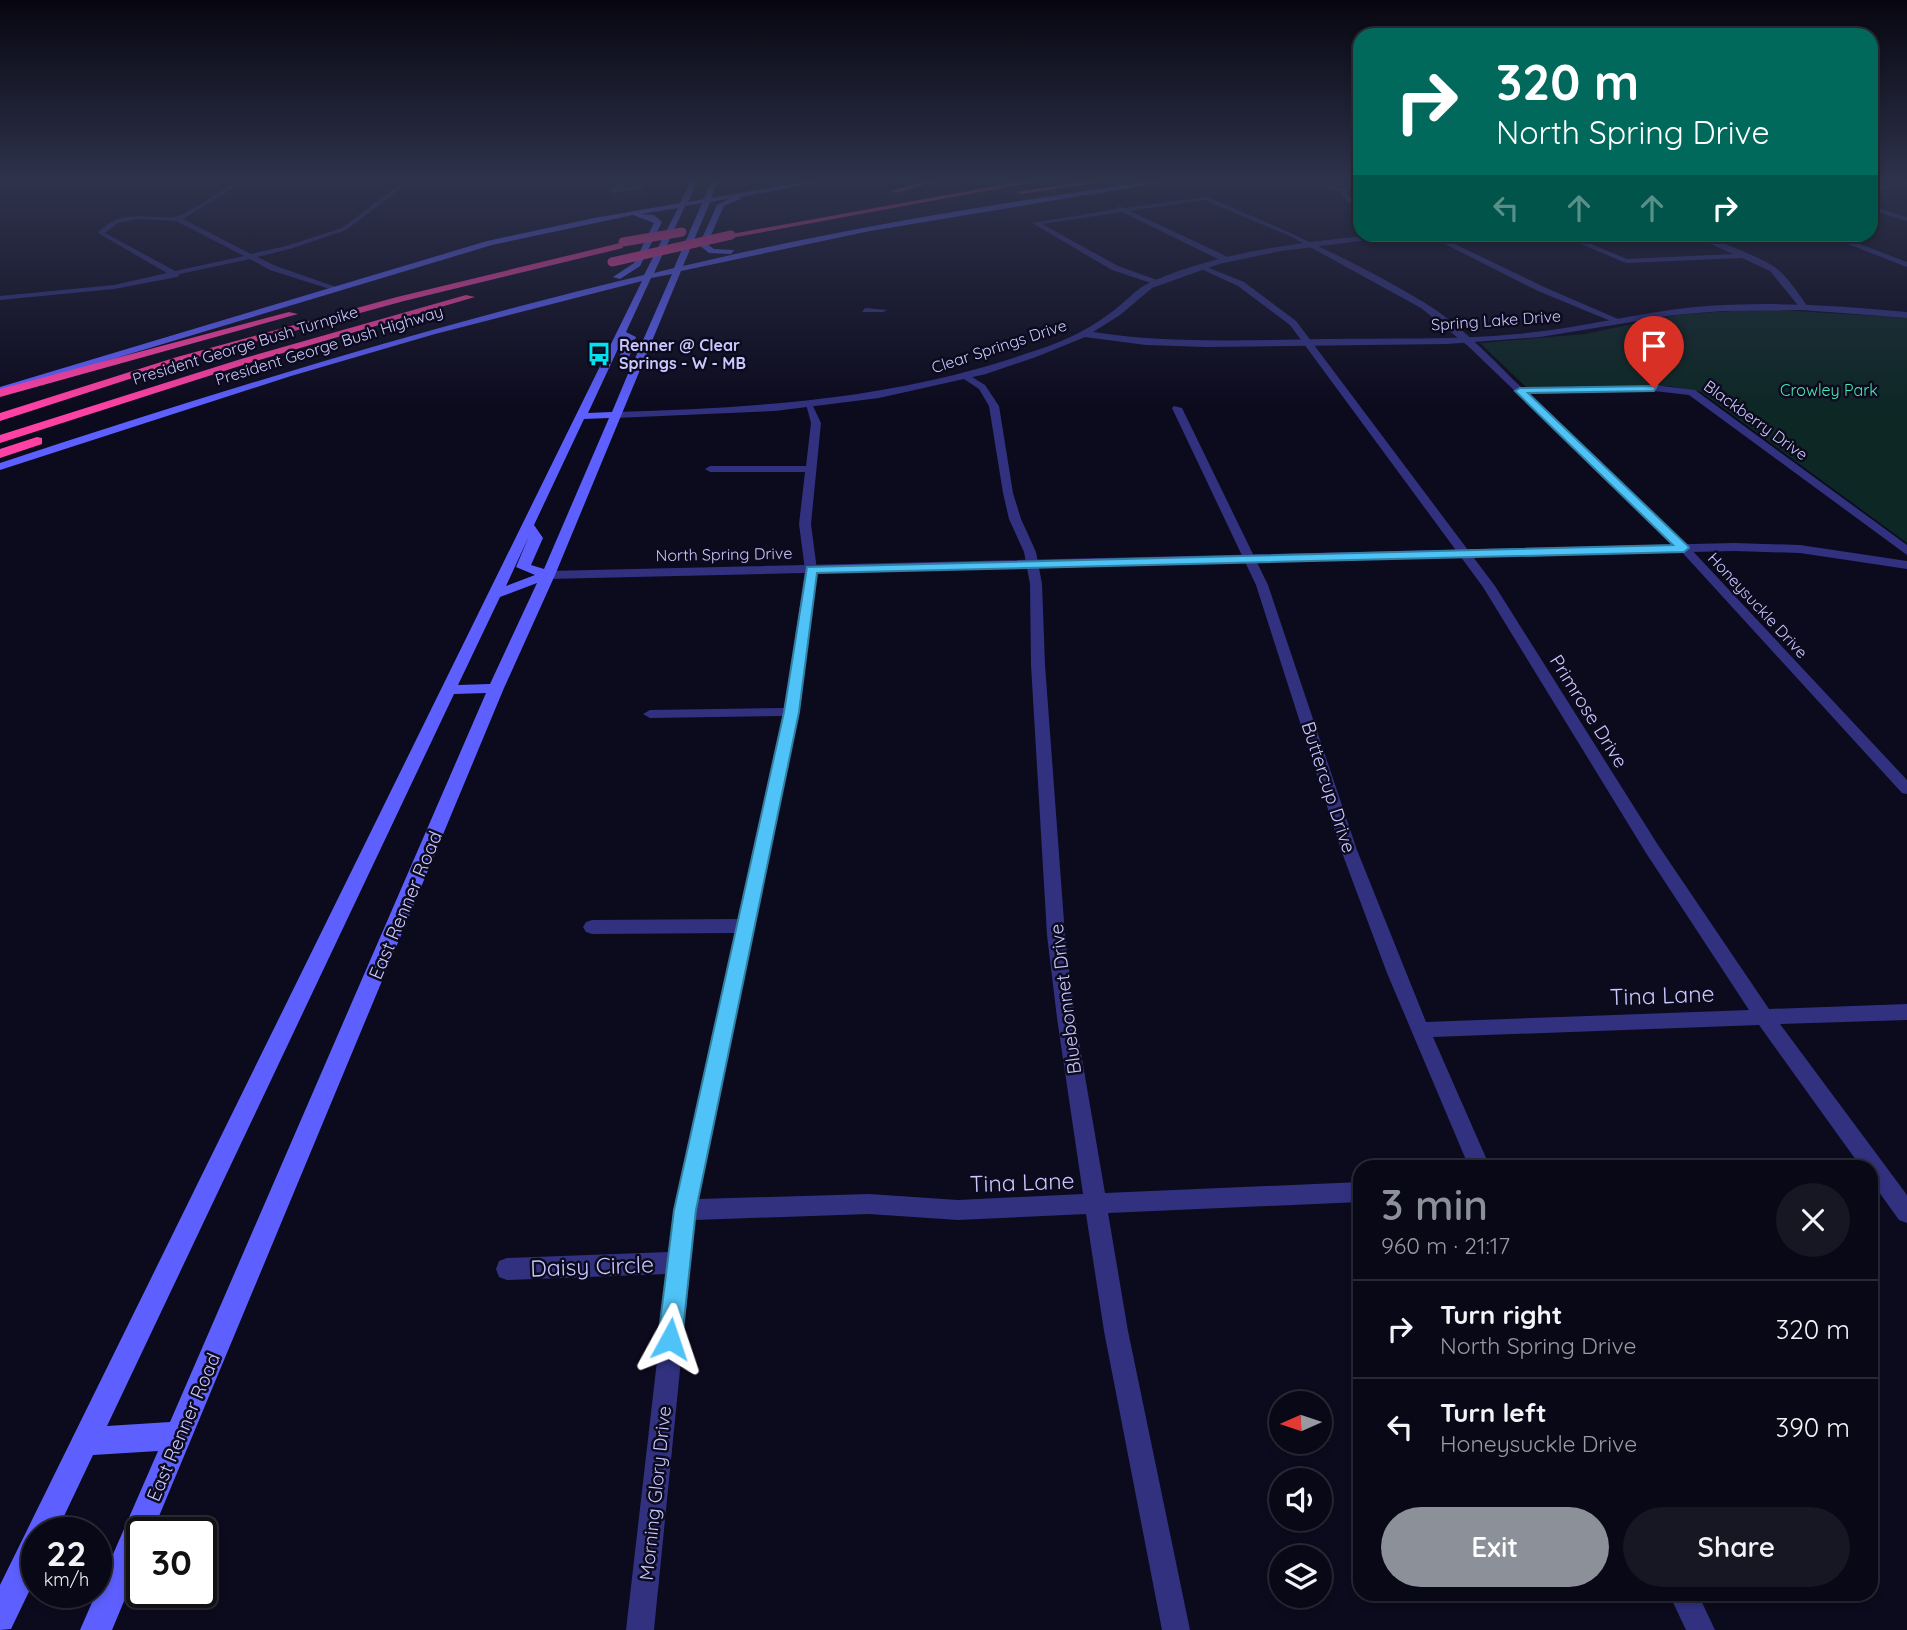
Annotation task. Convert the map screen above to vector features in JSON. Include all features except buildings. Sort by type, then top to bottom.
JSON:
[{"type":"highway","points":[[0,391],[255,323],[440,279],[554,257]]},
{"type":"highway","name":"President George Bush Turnpike","points":[[0,417],[181,359],[401,299],[569,257]]},
{"type":"highway","points":[[596,265],[634,257]]},
{"type":"highway","name":"President George Bush Turnpike","points":[[0,439],[245,360],[479,295]]},
{"type":"highway","points":[[0,454],[403,323],[419,311]]},
{"type":"main road","points":[[0,391],[443,257]]},
{"type":"main road","points":[[578,293],[624,274],[637,264],[640,257]]},
{"type":"main road","points":[[49,1517],[658,257]]},
{"type":"main road","name":"East Renner Road","points":[[96,1630],[496,688],[548,575],[684,257]]},
{"type":"main road","name":"President George Bush Highway","points":[[0,467],[183,405],[330,360],[578,293],[726,257]]},
{"type":"main road","points":[[578,293],[624,294],[636,302]]},
{"type":"main road","points":[[621,334],[631,337],[622,361],[635,368]]},
{"type":"main road","points":[[581,416],[616,415]]},
{"type":"main road","points":[[528,525],[537,538],[523,567],[548,575]]},
{"type":"main road","points":[[495,594],[548,575]]},
{"type":"main road","points":[[448,690],[496,688]]},
{"type":"main road","points":[[84,1442],[179,1435]]},
{"type":"main road","points":[[0,1618],[21,1575]]},
{"type":"street","points":[[145,257],[177,275]]},
{"type":"street","points":[[0,298],[74,293],[177,275],[251,257]]},
{"type":"street","points":[[251,257],[333,289]]},
{"type":"street","points":[[1096,257],[1115,268],[1157,283]]},
{"type":"street","points":[[1221,257],[1225,259]]},
{"type":"street","name":"Clear Springs Drive","points":[[616,415],[738,412],[809,406],[891,395],[967,377],[1086,334],[1157,283],[1202,266],[1237,257]]},
{"type":"street","name":"Honeysuckle Drive","points":[[1334,257],[1424,306],[1466,340],[1684,548],[1907,789]]},
{"type":"street","points":[[1475,257],[1541,289],[1621,322]]},
{"type":"street","points":[[1616,257],[1626,261],[1722,257]]},
{"type":"street","points":[[1750,257],[1773,269],[1804,307]]},
{"type":"street","points":[[1886,257],[1907,265]]},
{"type":"street","name":"Primrose Drive","points":[[1202,266],[1241,284],[1293,323],[1489,586],[1652,849],[1764,1017],[1868,1160]]},
{"type":"street","name":"Spring Lake Drive","points":[[1086,334],[1161,343],[1466,340],[1516,337],[1695,310],[1804,307],[1907,315]]},
{"type":"street","points":[[865,310],[883,310]]},
{"type":"street","name":"Bluebonnet Drive","points":[[967,377],[982,387],[994,405],[1008,493],[1036,584],[1038,665],[1056,935],[1093,1206],[1176,1630]]},
{"type":"street","name":"Blackberry Drive","points":[[1520,391],[1654,388],[1692,392],[1907,551]]},
{"type":"street","name":"Morning Glory Drive","points":[[640,1630],[654,1519],[677,1263],[685,1210],[791,712],[811,570],[805,524],[816,423],[809,406]]},
{"type":"street","name":"Buttercup Drive","points":[[1177,408],[1251,560],[1271,610],[1349,850],[1420,1030],[1476,1160]]},
{"type":"street","points":[[710,470],[811,469]]},
{"type":"street","name":"North Spring Drive","points":[[548,575],[1684,548],[1800,549],[1907,565]]},
{"type":"street","points":[[650,714],[791,712]]},
{"type":"street","points":[[592,927],[744,926]]},
{"type":"street","name":"Tina Lane","points":[[1420,1030],[1907,1012]]},
{"type":"street","name":"Primrose Drive","points":[[1878,1173],[1907,1213]]},
{"type":"street","name":"Tina Lane","points":[[685,1210],[869,1204],[958,1210],[1353,1192]]},
{"type":"street","name":"Daisy Circle","points":[[507,1269],[677,1263]]},
{"type":"street","points":[[1686,1601],[1701,1630]]},
{"type":"green space","name":"Crowley Park","points":[[1760,309],[1907,318],[1907,543],[1701,392],[1668,386],[1526,387],[1480,343],[1585,334],[1676,315]]},
{"type":"place","name":"Renner @ Clear Springs - W - MB","points":[[599,354]]},
{"type":"route","points":[[670,1339],[685,1210],[791,712],[811,570],[1684,548],[1520,391],[1654,388]]}]
